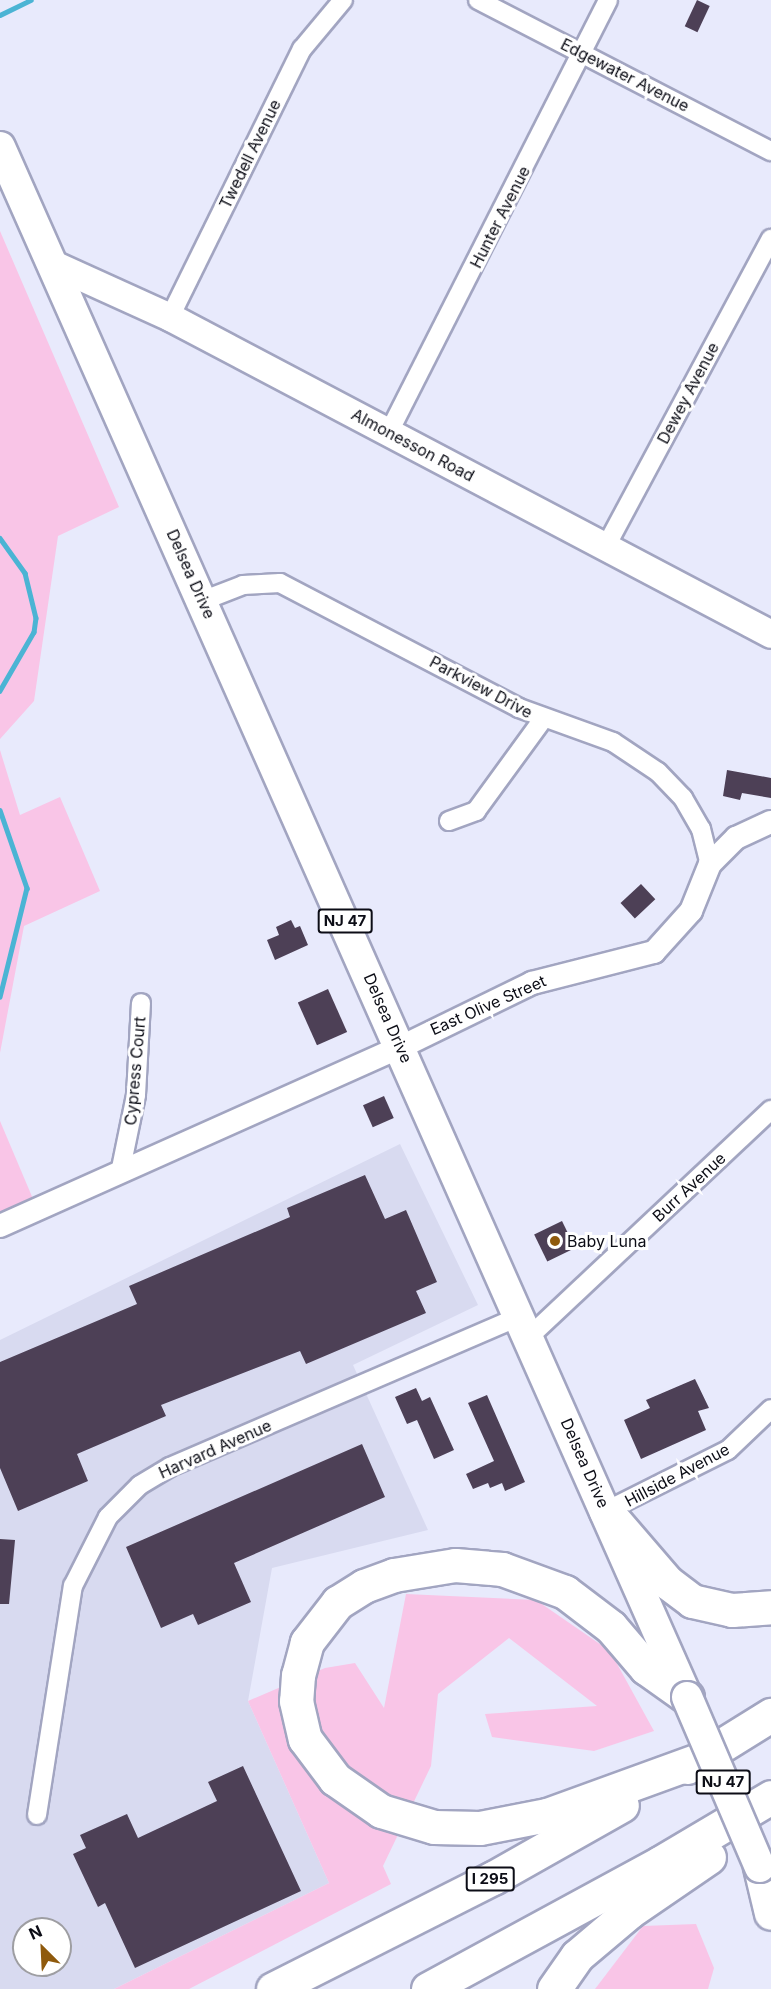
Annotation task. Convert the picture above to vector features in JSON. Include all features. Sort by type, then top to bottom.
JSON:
[{"type":"highway","points":[[606,1511],[668,1582],[692,1601],[732,1610],[771,1607]]},
{"type":"highway","points":[[687,1697],[646,1668],[611,1627],[565,1592],[502,1569],[456,1565],[394,1575],[338,1602],[307,1642],[296,1701],[305,1739],[335,1779],[381,1811],[434,1827],[480,1828],[548,1815],[701,1759]]},
{"type":"highway","name":"I 295","points":[[273,1989],[493,1878],[701,1759],[771,1715]]},
{"type":"highway","points":[[428,1989],[660,1863],[771,1799]]},
{"type":"highway","points":[[554,1989],[577,1956],[629,1912],[729,1842],[771,1799]]},
{"type":"highway","points":[[765,1880],[771,1913]]},
{"type":"main road","name":"Delsea Drive","points":[[0,147],[606,1511],[765,1880]]},
{"type":"main road","name":"Almonesson Road","points":[[51,264],[170,317],[771,634]]},
{"type":"street","name":"Twedell Avenue","points":[[170,317],[302,49],[343,0]]},
{"type":"street","name":"Edgewater Avenue","points":[[478,0],[771,151]]},
{"type":"street","name":"Hunter Avenue","points":[[389,432],[584,54],[608,0]]},
{"type":"street","name":"Dewey Avenue","points":[[605,548],[771,239]]},
{"type":"street","name":"Parkview Drive","points":[[202,601],[243,585],[280,584],[543,719],[613,742],[658,772],[693,813],[710,864]]},
{"type":"street","points":[[449,821],[476,811],[543,719]]},
{"type":"street","name":"East Olive Street","points":[[0,1226],[401,1047],[532,984],[654,952],[691,911],[710,864],[736,838],[771,822]]},
{"type":"street","name":"Cypress Court","points":[[120,1173],[136,1095],[141,1003]]},
{"type":"street","name":"Burr Avenue","points":[[524,1327],[771,1110]]},
{"type":"street","name":"Harvard Avenue","points":[[37,1815],[73,1586],[108,1517],[140,1485],[170,1467],[524,1327]]},
{"type":"street","name":"Hillside Avenue","points":[[606,1511],[728,1450],[771,1409]]},
{"type":"shaded area","points":[[0,231],[119,507],[58,536],[34,701],[0,739]]},
{"type":"shaded area","points":[[0,750],[20,815],[60,797],[100,891],[24,926],[0,1053]]},
{"type":"shaded area","points":[[0,1121],[36,1206],[0,1222]]},
{"type":"shaded area","points":[[400,1144],[478,1305],[353,1365],[428,1530],[272,1568],[248,1701],[329,1883],[114,1989],[0,1989],[0,1340]]},
{"type":"shaded area","points":[[406,1594],[536,1600],[610,1651],[654,1731],[594,1751],[492,1737],[485,1714],[597,1706],[509,1638],[438,1694],[431,1766],[383,1866],[391,1884],[189,1989],[114,1989],[329,1883],[248,1701],[325,1668],[355,1663],[384,1708]]},
{"type":"shaded area","points":[[696,1924],[714,1968],[708,1989],[595,1989],[643,1926]]},
{"type":"building","points":[[697,0],[710,6],[697,32],[685,26]]},
{"type":"building","points":[[727,770],[771,778],[771,798],[742,793],[740,800],[723,796]]},
{"type":"building","points":[[641,884],[655,899],[635,918],[621,903]]},
{"type":"building","points":[[291,920],[295,928],[300,926],[308,945],[275,960],[267,940],[279,935],[276,927]]},
{"type":"building","points":[[328,989],[347,1032],[317,1045],[298,1002]]},
{"type":"building","points":[[384,1096],[394,1118],[373,1127],[363,1105]]},
{"type":"building","points":[[365,1175],[385,1219],[406,1210],[437,1282],[416,1291],[426,1313],[306,1364],[300,1351],[161,1405],[166,1416],[77,1454],[88,1481],[18,1511],[0,1468],[0,1362],[137,1304],[129,1286],[290,1217],[287,1208]]},
{"type":"building","name":"Baby Luna","points":[[562,1221],[575,1248],[547,1262],[534,1235]]},
{"type":"building","points":[[695,1379],[709,1408],[698,1411],[706,1430],[641,1459],[624,1420],[650,1408],[646,1400]]},
{"type":"building","points":[[416,1388],[422,1401],[430,1397],[454,1450],[434,1459],[417,1420],[407,1424],[395,1397]]},
{"type":"building","points":[[487,1395],[525,1482],[505,1491],[502,1483],[490,1488],[488,1483],[473,1489],[466,1474],[494,1461],[468,1403]]},
{"type":"building","points":[[362,1444],[385,1497],[234,1563],[251,1602],[198,1625],[193,1614],[161,1628],[126,1547]]},
{"type":"building","points":[[0,1539],[15,1540],[9,1604],[0,1604]]},
{"type":"building","points":[[243,1766],[301,1891],[135,1968],[105,1903],[98,1907],[73,1854],[86,1848],[80,1835],[127,1814],[138,1838],[217,1801],[208,1782]]},
{"type":"waterway","points":[[0,15],[31,0]]},
{"type":"waterway","points":[[0,538],[25,573],[36,618],[34,632],[0,691]]},
{"type":"waterway","points":[[0,810],[27,888],[0,997]]},
{"type":"place","name":"Baby Luna","points":[[555,1241]]}]
